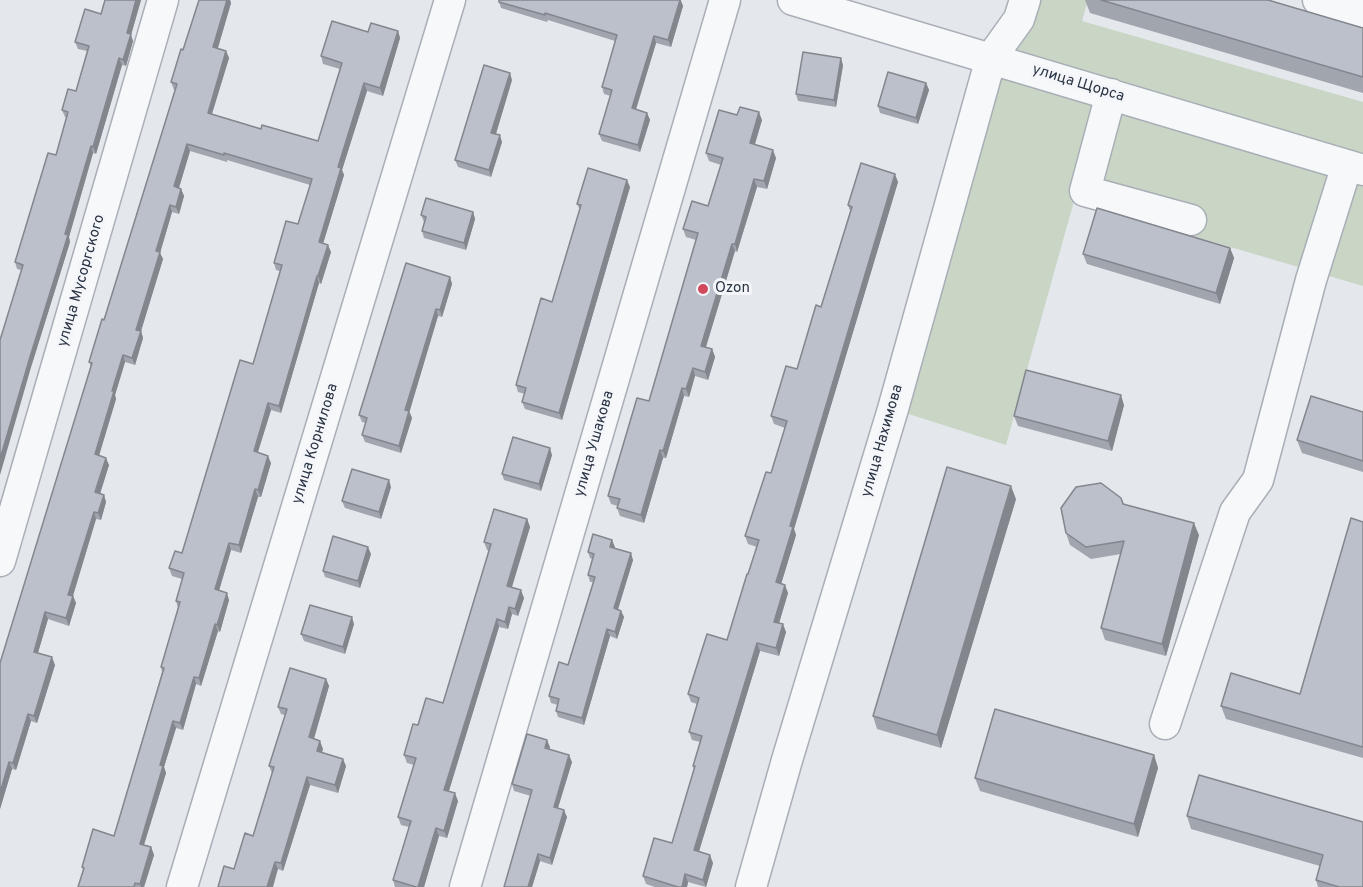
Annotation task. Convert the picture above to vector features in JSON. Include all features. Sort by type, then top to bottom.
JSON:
[{"type":"street","name":"улица Мусоргского","points":[[0,561],[163,0]]},
{"type":"street","name":"улица Корнилова","points":[[182,887],[450,0]]},
{"type":"street","name":"улица Ушакова","points":[[465,887],[725,0]]},
{"type":"street","name":"улица Щорса","points":[[793,0],[1355,167]]},
{"type":"street","name":"улица Нахимова","points":[[751,887],[893,409],[991,58],[1019,19],[1025,0]]},
{"type":"street","points":[[1318,0],[1363,13]]},
{"type":"street","points":[[1111,94],[1085,191],[1191,220]]},
{"type":"street","points":[[1165,724],[1236,512],[1258,480],[1311,280],[1355,167]]},
{"type":"green space","points":[[1025,0],[1088,0],[1082,21],[1363,102],[1363,286],[1074,201],[1006,445],[893,409]]},
{"type":"building","points":[[105,0],[136,0],[127,33],[131,34],[123,60],[119,58],[93,147],[91,146],[65,234],[68,235],[0,459],[0,340],[23,265],[15,262],[48,153],[56,155],[68,112],[62,110],[68,89],[76,91],[89,46],[75,42],[85,9],[101,14]]},
{"type":"building","points":[[199,0],[227,0],[213,47],[226,51],[208,113],[261,129],[262,125],[318,141],[342,63],[321,56],[332,21],[368,32],[371,23],[398,31],[380,88],[364,83],[338,167],[341,168],[319,242],[328,245],[279,406],[268,403],[254,451],[268,456],[258,490],[255,489],[239,545],[229,543],[215,589],[227,593],[199,678],[194,677],[180,723],[173,721],[160,765],[163,766],[140,844],[151,847],[140,884],[135,883],[134,887],[78,887],[93,829],[114,836],[164,668],[161,667],[180,602],[176,601],[184,573],[169,568],[175,551],[182,553],[240,360],[253,364],[282,265],[274,263],[286,221],[298,224],[312,179],[187,144],[174,186],[181,189],[176,207],[170,205],[156,251],[160,252],[136,330],[141,331],[132,358],[123,355],[95,454],[106,458],[95,492],[104,495],[98,513],[94,512],[68,595],[73,596],[66,618],[45,612],[34,652],[52,657],[34,716],[28,714],[13,763],[9,762],[0,793],[0,663],[92,363],[89,362],[102,319],[104,320],[177,84],[171,82]]},
{"type":"building","points":[[499,0],[680,0],[668,40],[654,36],[632,108],[647,113],[638,145],[599,134],[612,90],[602,87],[617,35],[499,2]]},
{"type":"building","points":[[1101,0],[1268,0],[1363,28],[1363,77]]},
{"type":"building","points":[[803,52],[841,58],[834,100],[796,94]]},
{"type":"building","points":[[484,65],[510,73],[491,133],[500,135],[489,170],[455,160]]},
{"type":"building","points":[[888,72],[926,83],[916,118],[878,106]]},
{"type":"building","points":[[740,107],[759,112],[750,143],[773,150],[764,181],[754,179],[735,244],[732,244],[701,346],[712,349],[705,372],[693,368],[686,389],[682,388],[663,451],[660,450],[641,515],[617,508],[620,499],[608,496],[637,398],[649,401],[698,233],[683,229],[692,201],[708,206],[723,158],[706,153],[719,110],[737,115]]},
{"type":"building","points":[[861,163],[895,174],[790,526],[793,527],[776,582],[785,585],[774,622],[783,624],[776,648],[757,643],[694,850],[710,855],[703,880],[685,874],[682,887],[678,887],[643,876],[654,838],[672,843],[695,766],[693,766],[702,736],[689,732],[699,698],[688,694],[707,634],[727,640],[759,540],[745,536],[766,472],[771,473],[787,421],[771,416],[786,366],[797,369],[816,305],[821,307],[852,207],[848,205]]},
{"type":"building","points":[[588,168],[627,180],[559,413],[522,402],[526,388],[516,385],[541,298],[552,302],[581,205],[577,204]]},
{"type":"building","points":[[426,198],[473,212],[464,243],[422,231],[426,217],[421,215]]},
{"type":"building","points":[[1097,208],[1230,248],[1216,293],[1083,254]]},
{"type":"building","points":[[406,263],[450,277],[440,310],[436,309],[405,410],[409,411],[399,446],[362,435],[367,418],[359,415]]},
{"type":"building","points":[[1026,370],[1121,395],[1108,441],[1014,416]]},
{"type":"building","points":[[1311,396],[1363,412],[1363,461],[1297,440]]},
{"type":"building","points":[[513,437],[550,448],[539,484],[502,474]]},
{"type":"building","points":[[947,467],[1011,486],[937,735],[873,716]]},
{"type":"building","points":[[352,469],[389,480],[379,512],[342,501]]},
{"type":"building","points":[[1101,483],[1121,498],[1123,504],[1194,523],[1162,644],[1101,628],[1124,541],[1086,547],[1066,533],[1061,508],[1076,487]]},
{"type":"building","points":[[494,509],[527,519],[507,586],[521,590],[515,609],[509,607],[505,622],[497,619],[444,790],[455,793],[444,831],[436,828],[418,887],[416,887],[393,880],[411,821],[398,817],[416,758],[404,755],[413,724],[418,725],[426,698],[443,703],[491,544],[484,542]]},
{"type":"building","points":[[1351,518],[1363,522],[1363,747],[1221,706],[1231,673],[1300,694]]},
{"type":"building","points":[[593,534],[612,540],[610,547],[631,553],[614,608],[621,611],[615,632],[607,629],[582,718],[556,711],[559,699],[549,696],[559,662],[568,665],[595,577],[588,575],[594,554],[588,552]]},
{"type":"building","points":[[333,536],[368,547],[358,581],[323,571]]},
{"type":"building","points":[[310,605],[352,617],[343,647],[301,634]]},
{"type":"building","points":[[290,668],[326,679],[309,737],[320,741],[317,751],[343,759],[335,785],[307,777],[281,863],[275,862],[267,887],[218,887],[224,866],[234,869],[245,833],[253,836],[274,767],[269,766],[287,709],[278,707]]},
{"type":"building","points":[[995,709],[1154,755],[1134,824],[975,778]]},
{"type":"building","points":[[527,734],[547,740],[545,748],[569,755],[554,807],[564,810],[550,858],[538,854],[528,887],[504,887],[532,790],[512,784]]},
{"type":"building","points":[[1199,775],[1363,822],[1363,887],[1339,887],[1316,880],[1323,855],[1187,816]]},
{"type":"place","name":"Ozon","points":[[703,289]]}]
